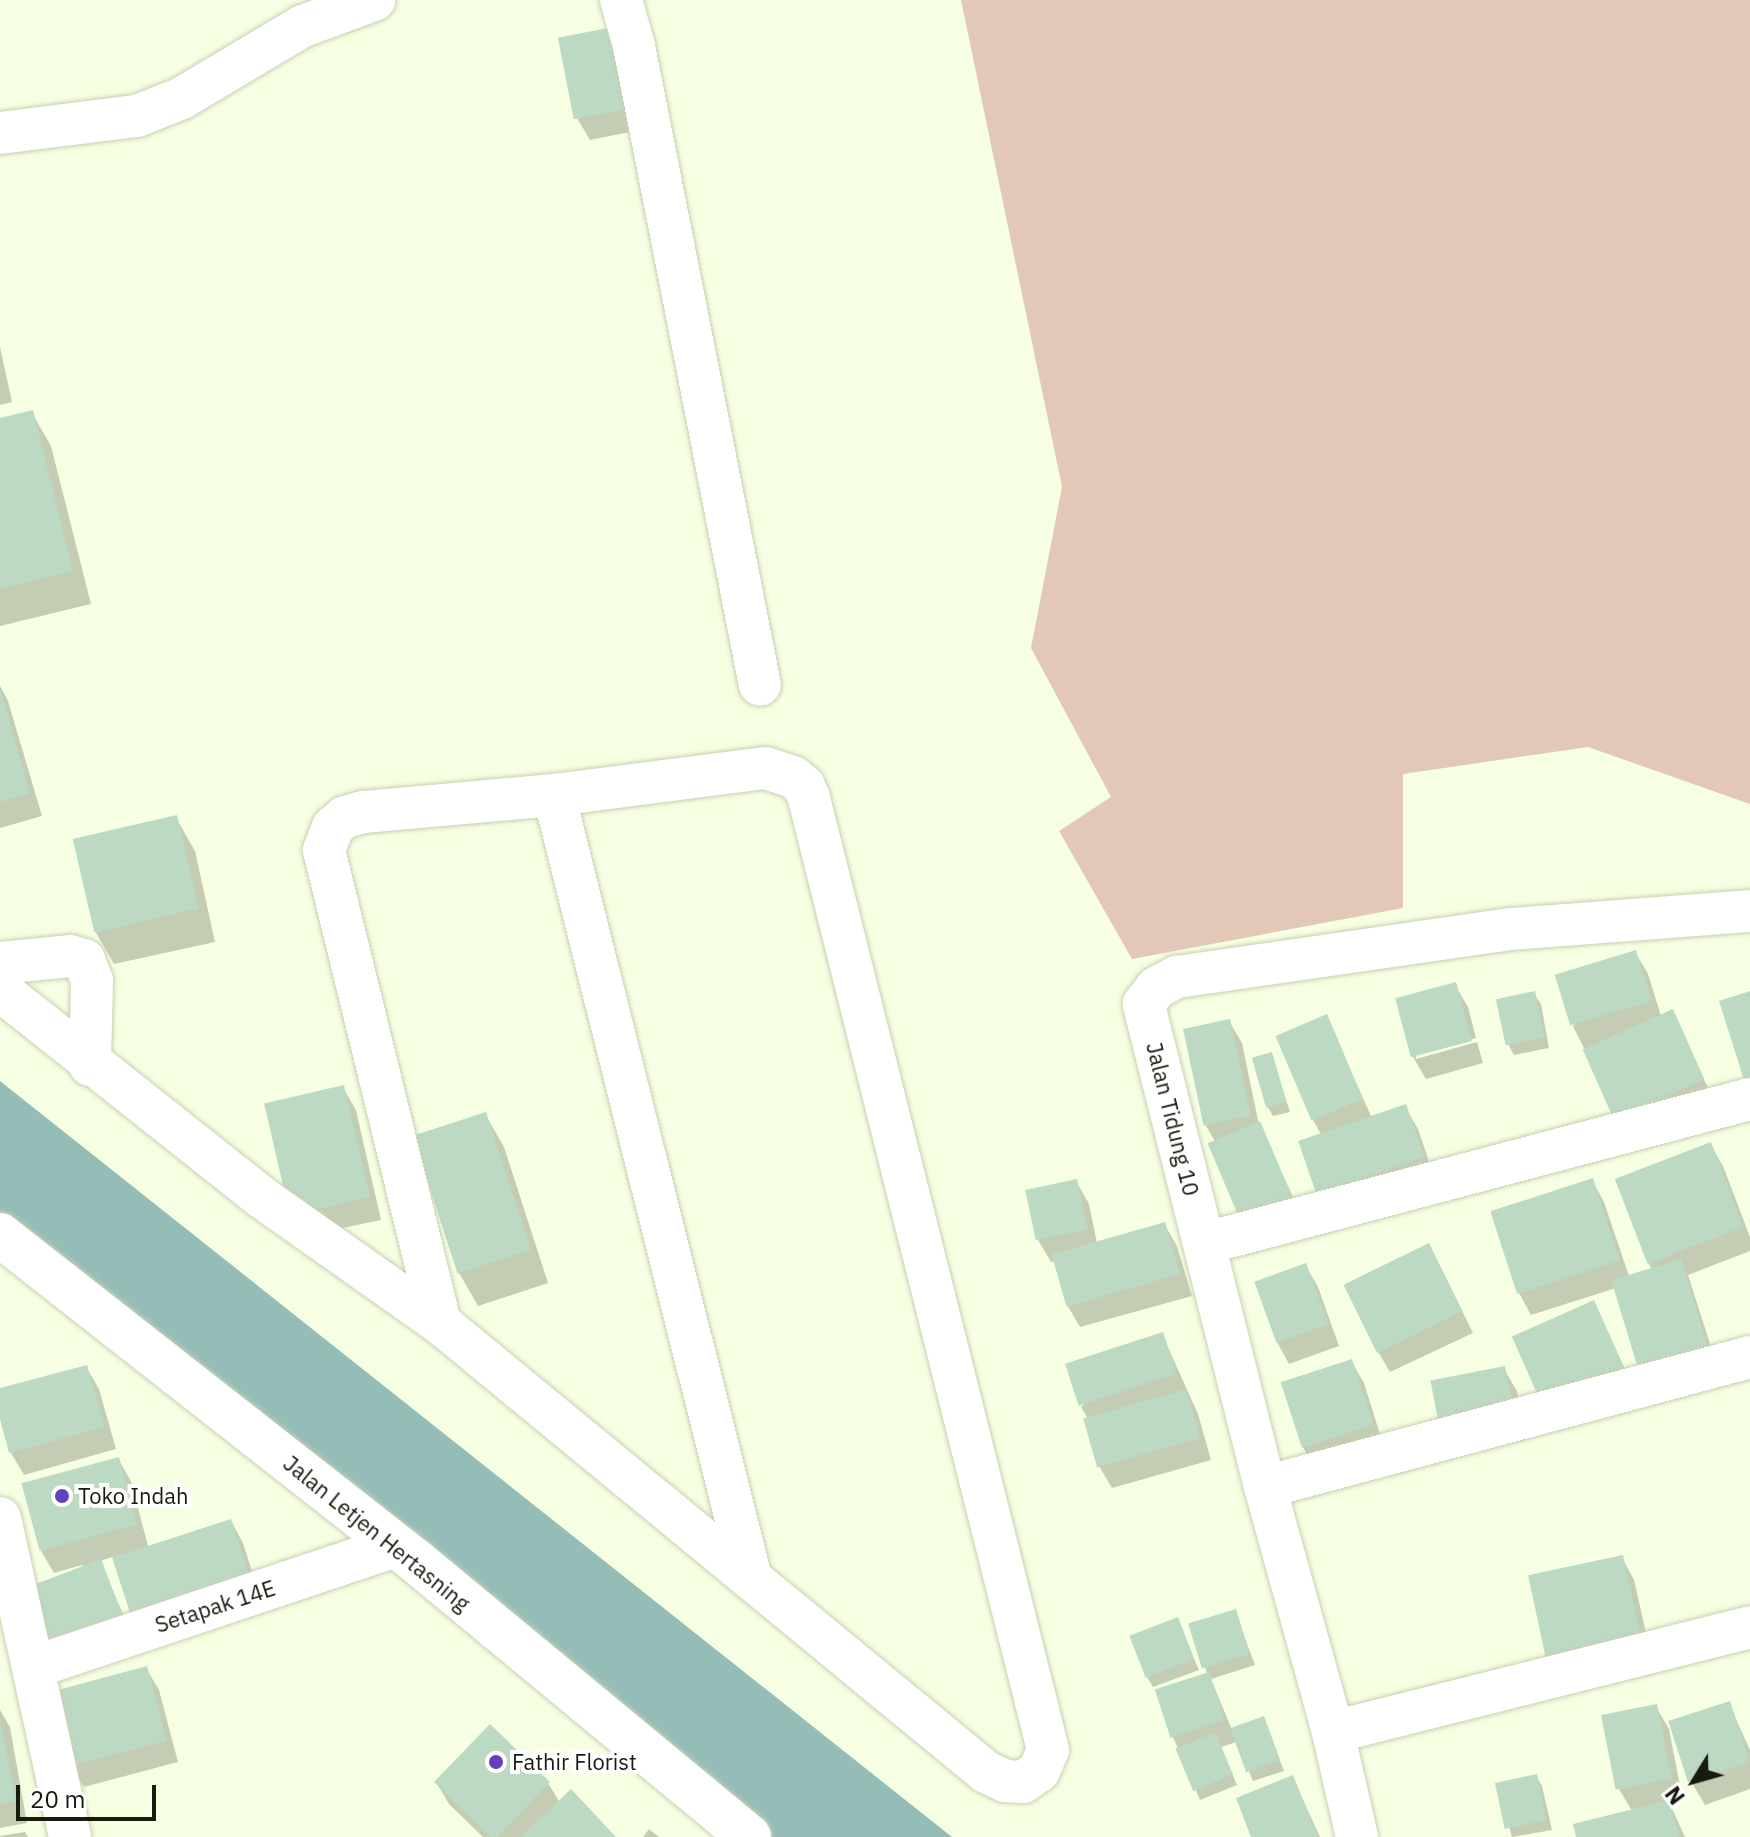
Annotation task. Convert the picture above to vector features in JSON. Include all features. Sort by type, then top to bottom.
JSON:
[{"type":"street","points":[[0,133],[137,116],[182,98],[303,26],[374,0]]},
{"type":"street","points":[[621,0],[646,104],[760,685]]},
{"type":"street","points":[[0,990],[90,1065],[264,1199],[440,1323],[986,1772],[1005,1781],[1023,1782],[1039,1771],[1048,1750],[804,786],[782,771],[765,768],[554,795],[363,812],[345,817],[333,827],[324,850],[440,1323]]},
{"type":"street","points":[[554,795],[751,1579]]},
{"type":"street","name":"Jalan Tidung 10","points":[[1357,1837],[1333,1732],[1265,1487],[1144,1004],[1165,982],[1177,977],[1511,929],[1750,911]]},
{"type":"street","points":[[0,963],[70,956],[84,960],[92,981],[90,1065]]},
{"type":"street","points":[[1206,1243],[1750,1099]]},
{"type":"street","name":"Jalan Letjen Hertasning","points":[[0,1235],[396,1546],[749,1837]]},
{"type":"street","points":[[1265,1487],[1750,1357]]},
{"type":"street","points":[[0,1518],[70,1837]]},
{"type":"street","name":"Setapak 14E","points":[[34,1667],[396,1546]]},
{"type":"street","points":[[1333,1732],[1750,1627]]},
{"type":"shaded area","points":[[961,0],[1750,0],[1750,804],[1588,747],[1403,774],[1403,908],[1132,959],[1059,831],[1111,797],[1031,648],[1062,487]]},
{"type":"water","points":[[0,1081],[952,1837],[766,1837],[0,1225]]},
{"type":"building","points":[[608,28],[624,109],[574,119],[558,38]]},
{"type":"building","points":[[33,410],[73,571],[0,589],[0,418]]},
{"type":"building","points":[[0,692],[30,793],[0,802]]},
{"type":"building","points":[[177,815],[199,909],[94,933],[73,839]]},
{"type":"building","points":[[1636,950],[1651,1001],[1570,1026],[1555,975]]},
{"type":"building","points":[[1456,982],[1472,1041],[1411,1057],[1395,998]]},
{"type":"building","points":[[1535,991],[1545,1037],[1506,1045],[1496,999]]},
{"type":"building","points":[[1750,991],[1750,1079],[1744,1080],[1719,1001]]},
{"type":"building","points":[[1673,1009],[1704,1079],[1614,1120],[1583,1049]]},
{"type":"building","points":[[1327,1014],[1363,1099],[1311,1121],[1275,1036]]},
{"type":"building","points":[[1230,1019],[1251,1116],[1204,1126],[1183,1029]]},
{"type":"building","points":[[1272,1052],[1286,1102],[1266,1108],[1252,1058]]},
{"type":"building","points":[[344,1085],[370,1197],[290,1215],[264,1103]]},
{"type":"building","points":[[1406,1104],[1424,1157],[1316,1194],[1298,1141]]},
{"type":"building","points":[[486,1112],[531,1250],[458,1274],[413,1136]]},
{"type":"building","points":[[1260,1121],[1293,1198],[1240,1221],[1208,1143]]},
{"type":"building","points":[[1711,1142],[1744,1227],[1647,1264],[1615,1179]]},
{"type":"building","points":[[1593,1178],[1620,1261],[1517,1294],[1490,1211]]},
{"type":"building","points":[[1077,1179],[1088,1229],[1036,1240],[1025,1190]]},
{"type":"building","points":[[1165,1222],[1180,1274],[1066,1306],[1052,1255]]},
{"type":"building","points":[[1429,1243],[1462,1311],[1377,1353],[1344,1285]]},
{"type":"building","points":[[1681,1259],[1709,1350],[1639,1371],[1611,1280]]},
{"type":"building","points":[[1306,1263],[1328,1324],[1277,1343],[1254,1282]]},
{"type":"building","points":[[1594,1300],[1627,1374],[1545,1411],[1512,1337]]},
{"type":"building","points":[[1163,1332],[1177,1374],[1079,1406],[1065,1364]]},
{"type":"building","points":[[1352,1359],[1373,1425],[1302,1448],[1281,1382]]},
{"type":"building","points":[[87,1365],[105,1427],[9,1453],[0,1419],[0,1388]]},
{"type":"building","points":[[1505,1366],[1515,1418],[1441,1433],[1430,1381]]},
{"type":"building","points":[[1186,1389],[1200,1438],[1097,1468],[1083,1418]]},
{"type":"building","points":[[119,1457],[137,1525],[40,1551],[21,1483]]},
{"type":"building","points":[[231,1519],[250,1578],[131,1617],[112,1558]]},
{"type":"building","points":[[1623,1555],[1643,1650],[1548,1670],[1528,1575]]},
{"type":"building","points":[[101,1559],[123,1616],[48,1645],[26,1588]]},
{"type":"building","points":[[1236,1609],[1250,1654],[1202,1669],[1188,1624]]},
{"type":"building","points":[[1178,1617],[1194,1659],[1146,1678],[1129,1636]]},
{"type":"building","points":[[147,1666],[167,1740],[68,1767],[48,1692]]},
{"type":"building","points":[[1209,1672],[1225,1721],[1171,1738],[1155,1690]]},
{"type":"building","points":[[1730,1701],[1750,1762],[1688,1782],[1668,1721]]},
{"type":"building","points":[[1657,1704],[1672,1779],[1616,1789],[1601,1715]]},
{"type":"building","points":[[1264,1716],[1280,1760],[1246,1772],[1230,1728]]},
{"type":"building","points":[[0,1721],[16,1801],[0,1804]]},
{"type":"building","points":[[490,1724],[550,1782],[497,1837],[491,1837],[434,1782]]},
{"type":"building","points":[[1215,1732],[1233,1774],[1193,1791],[1175,1749]]},
{"type":"building","points":[[1537,1774],[1547,1820],[1505,1829],[1495,1783]]},
{"type":"building","points":[[1293,1775],[1318,1837],[1251,1837],[1236,1798]]},
{"type":"building","points":[[571,1789],[616,1837],[521,1837]]},
{"type":"building","points":[[1670,1800],[1679,1837],[1576,1837],[1573,1824]]},
{"type":"place","name":"Toko Indah","points":[[62,1496]]},
{"type":"place","name":"Fathir Florist","points":[[496,1762]]}]
